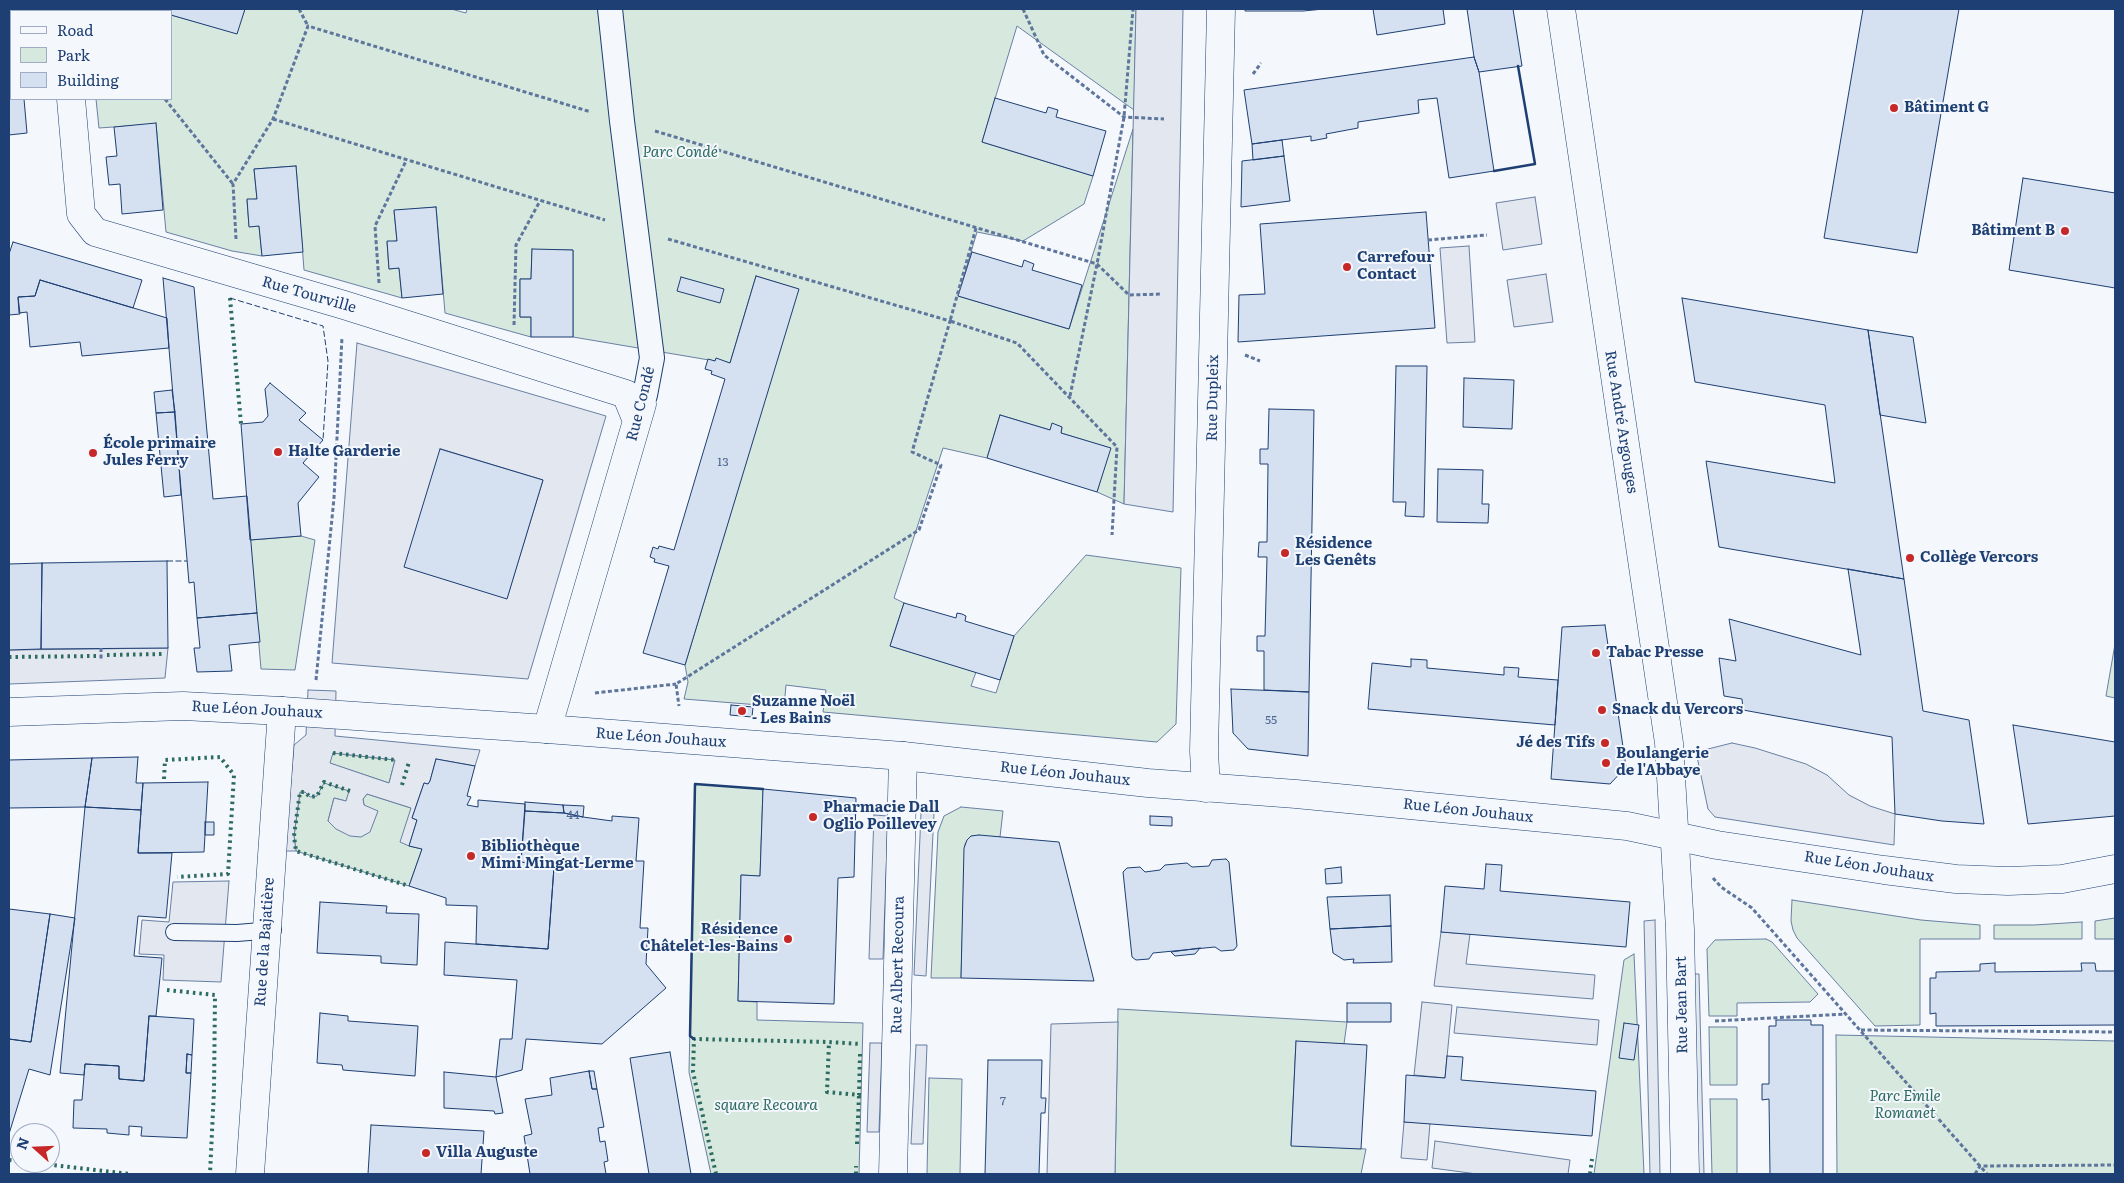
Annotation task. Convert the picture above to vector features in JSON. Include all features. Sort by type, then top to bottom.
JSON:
[{"type":"street","name":"Rue Condé","points":[[547,729],[638,421],[652,358],[610,9]]},
{"type":"street","name":"Rue Dupleix","points":[[1206,788],[1204,751],[1221,9]]},
{"type":"street","name":"Rue André Argouges","points":[[1561,9],[1669,743],[1676,836]]},
{"type":"street","name":"Rue Tourville","points":[[71,100],[81,214],[95,232],[382,316],[626,394],[638,421]]},
{"type":"street","name":"Rue Léon Jouhaux","points":[[9,712],[183,706],[547,729],[903,756],[1206,788],[1296,794],[1627,826],[1717,844],[1884,870],[1956,879],[2008,881],[2062,879],[2115,869]]},
{"type":"street","name":"Rue de la Bajatière","points":[[250,1174],[270,930],[282,711]]},
{"type":"street","name":"Rue Albert Recoura","points":[[893,1174],[903,756]]},
{"type":"street","name":"Rue Jean Bart","points":[[1676,836],[1681,951],[1685,1174]]},
{"type":"lane","points":[[174,932],[237,933],[270,930]]},
{"type":"path","points":[[299,9],[308,26],[1097,264],[1129,295],[1162,294]]},
{"type":"path","points":[[1023,9],[1044,55],[1124,117],[1164,120]]},
{"type":"path","points":[[1070,397],[1124,117],[1133,9]]},
{"type":"path","points":[[232,184],[273,120],[308,26]]},
{"type":"path","points":[[166,100],[232,184],[239,274]]},
{"type":"path","points":[[382,316],[375,226],[406,161]]},
{"type":"path","points":[[513,358],[516,244],[540,201]]},
{"type":"path","points":[[595,693],[676,684],[919,530],[941,465],[912,452],[976,228]]},
{"type":"path","points":[[1428,240],[1487,235]]},
{"type":"path","points":[[316,680],[334,498],[344,305]]},
{"type":"path","points":[[950,321],[1017,343],[1117,447],[1112,536]]},
{"type":"path","points":[[101,648],[101,659]]},
{"type":"path","points":[[676,684],[684,740]]},
{"type":"path","points":[[1721,887],[1752,908],[1987,1174]]},
{"type":"path","points":[[1714,1021],[1847,1014]]},
{"type":"path","points":[[1860,1030],[2115,1032]]},
{"type":"path","points":[[1980,1166],[2115,1165]]},
{"type":"path","points":[[1975,1174],[1980,1166]]},
{"type":"green space","name":"Parc Condé","points":[[245,9],[451,9],[466,13],[467,9],[1136,9],[1134,110],[1017,26],[982,142],[1093,176],[1084,204],[1023,241],[977,232],[958,296],[1069,329],[1133,129],[1124,504],[1097,492],[1110,448],[1061,433],[1062,427],[1053,424],[1050,430],[1000,415],[987,458],[943,448],[894,598],[904,603],[890,646],[976,672],[971,686],[996,693],[1014,636],[1086,555],[1181,568],[1176,724],[1157,742],[823,712],[826,690],[786,685],[784,707],[684,699],[688,682],[685,665],[798,289],[756,276],[730,363],[716,359],[715,361],[573,337],[573,250],[532,250],[531,279],[520,279],[520,317],[531,317],[531,337],[445,313],[436,207],[394,211],[397,241],[387,242],[389,269],[399,268],[402,298],[304,270],[296,166],[254,169],[257,199],[247,200],[249,226],[259,226],[262,256],[232,251],[166,232],[156,124],[99,128],[96,100],[172,100],[172,15],[236,33]]},
{"type":"green space","points":[[301,536],[315,540],[295,670],[261,669],[250,540]]},
{"type":"green space","points":[[2115,644],[2115,698],[2106,696]]},
{"type":"green space","points":[[333,753],[395,760],[389,783],[329,763]]},
{"type":"green space","points":[[324,782],[350,791],[346,801],[334,798],[328,821],[364,805],[363,799],[367,794],[411,808],[409,846],[422,849],[409,886],[296,851],[294,836],[300,792],[305,792]]},
{"type":"green space","name":"square Recoura","points":[[695,784],[763,789],[760,876],[741,875],[738,1001],[757,1002],[757,1020],[863,1023],[859,1174],[711,1174],[689,1072]]},
{"type":"green space","points":[[961,807],[1003,811],[1000,837],[971,836],[965,844],[961,978],[931,978],[938,832],[944,816]]},
{"type":"green space","points":[[1792,900],[1921,920],[1980,925],[1980,939],[1920,939],[1920,1025],[1875,1026],[1797,938],[1791,921]]},
{"type":"green space","points":[[2115,918],[2115,939],[2095,939],[2095,921]]},
{"type":"green space","points":[[2082,922],[2082,939],[1994,939],[1994,925]]},
{"type":"green space","points":[[1766,939],[1772,942],[1818,994],[1810,1002],[1737,1003],[1737,1016],[1709,1016],[1707,949],[1715,940]]},
{"type":"green space","points":[[1634,954],[1644,1174],[1594,1174],[1624,960]]},
{"type":"green space","points":[[1118,1009],[1347,1022],[1344,1044],[1296,1042],[1291,1145],[1366,1149],[1361,1174],[1115,1174]]},
{"type":"green space","points":[[1709,1027],[1737,1027],[1737,1085],[1710,1085]]},
{"type":"green space","name":"Parc Emile Romanet","points":[[1836,1035],[2115,1041],[2115,1174],[1837,1174]]},
{"type":"green space","points":[[929,1078],[962,1079],[960,1174],[927,1174]]},
{"type":"green space","points":[[1710,1099],[1737,1099],[1737,1174],[1712,1174]]},
{"type":"shaded area","points":[[1136,9],[1183,9],[1173,512],[1124,504]]},
{"type":"shaded area","points":[[1535,197],[1542,244],[1503,250],[1496,203]]},
{"type":"shaded area","points":[[1469,246],[1475,342],[1447,343],[1440,248]]},
{"type":"shaded area","points":[[1546,274],[1553,322],[1514,327],[1507,280]]},
{"type":"shaded area","points":[[357,343],[606,416],[528,679],[332,663]],"holes":[[[441,449],[543,480],[507,598],[405,567]]]},
{"type":"shaded area","points":[[168,648],[165,678],[9,684],[9,650]]},
{"type":"shaded area","points":[[308,690],[336,691],[335,736],[480,750],[475,766],[436,759],[430,781],[428,784],[424,783],[412,818],[417,820],[409,846],[400,842],[411,808],[367,794],[363,799],[364,805],[378,811],[370,832],[361,837],[350,836],[336,829],[328,821],[334,798],[346,801],[349,791],[324,783],[317,796],[310,797],[305,792],[300,792],[294,836],[296,851],[285,851],[294,745],[306,735]],"holes":[[[333,753],[395,760],[389,783],[330,763]]]},
{"type":"shaded area","points":[[1732,743],[1806,764],[1827,775],[1849,795],[1870,806],[1895,814],[1894,845],[1715,817],[1708,809],[1696,752]]},
{"type":"shaded area","points":[[921,813],[934,813],[926,976],[914,975]]},
{"type":"shaded area","points":[[874,815],[888,816],[883,959],[869,959]]},
{"type":"shaded area","points":[[229,881],[221,982],[163,980],[164,955],[139,954],[142,920],[169,922],[173,882]]},
{"type":"shaded area","points":[[1655,920],[1660,1174],[1650,1174],[1644,921]]},
{"type":"shaded area","points":[[1441,932],[1470,934],[1466,964],[1595,975],[1593,999],[1434,986]]},
{"type":"shaded area","points":[[1688,974],[1699,974],[1704,1174],[1694,1174]]},
{"type":"shaded area","points":[[1422,1002],[1452,1005],[1445,1078],[1414,1075]]},
{"type":"shaded area","points":[[1457,1007],[1599,1020],[1597,1045],[1454,1033]]},
{"type":"shaded area","points":[[1118,1022],[1115,1174],[1047,1174],[1051,1024]]},
{"type":"shaded area","points":[[870,1043],[882,1043],[879,1132],[867,1132]]},
{"type":"shaded area","points":[[916,1045],[927,1045],[923,1144],[911,1144]]},
{"type":"shaded area","points":[[1404,1122],[1430,1123],[1427,1160],[1401,1158]]},
{"type":"shaded area","points":[[1435,1141],[1570,1160],[1568,1174],[1477,1174],[1432,1168]]},
{"type":"building","points":[[9,9],[16,9],[10,10],[9,38]]},
{"type":"building","points":[[148,9],[245,9],[237,34],[172,15],[172,10]]},
{"type":"building","points":[[1245,9],[1324,9],[1245,11]]},
{"type":"building","points":[[1373,9],[1443,9],[1445,24],[1377,35]]},
{"type":"building","points":[[1467,9],[1513,9],[1522,66],[1479,72],[1474,57]]},
{"type":"building","name":"Bâtiment G","points":[[1863,9],[1959,9],[1917,253],[1824,238]]},
{"type":"building","points":[[10,38],[10,100],[24,100],[27,133],[9,135]]},
{"type":"building","points":[[1474,57],[1479,72],[1494,171],[1449,178],[1437,98],[1418,100],[1419,113],[1358,122],[1358,128],[1326,134],[1327,138],[1311,141],[1311,136],[1252,144],[1244,90]]},
{"type":"building","points":[[995,98],[1046,113],[1048,107],[1058,110],[1056,117],[1106,131],[1093,176],[982,142]]},
{"type":"building","points":[[156,123],[163,210],[122,214],[120,184],[109,185],[106,157],[117,156],[114,127]]},
{"type":"building","points":[[1282,140],[1284,156],[1253,160],[1252,144]]},
{"type":"building","points":[[1284,156],[1290,201],[1241,207],[1242,161]]},
{"type":"building","points":[[296,166],[303,252],[262,256],[259,226],[249,227],[247,199],[257,199],[254,169]]},
{"type":"building","name":"Bâtiment B","points":[[2023,178],[2115,193],[2115,288],[2009,270]]},
{"type":"building","points":[[436,207],[443,294],[402,298],[399,268],[389,269],[387,241],[397,241],[394,210]]},
{"type":"building","name":"Carrefour Contact","points":[[1426,212],[1435,328],[1238,342],[1239,295],[1265,294],[1260,224]]},
{"type":"building","points":[[13,242],[142,280],[133,308],[40,280],[35,296],[18,297],[20,314],[9,315],[9,254]]},
{"type":"building","points":[[532,249],[573,250],[573,337],[531,337],[531,317],[520,317],[520,279],[531,279]]},
{"type":"building","points":[[972,252],[1022,267],[1024,260],[1034,264],[1032,270],[1082,285],[1069,329],[958,296]]},
{"type":"building","points":[[756,276],[799,289],[685,665],[643,653],[669,566],[654,562],[655,559],[650,557],[653,547],[658,549],[659,546],[674,550],[725,379],[711,374],[712,371],[705,369],[708,359],[715,361],[716,358],[730,363]]},
{"type":"building","points":[[681,277],[724,289],[720,303],[677,291]]},
{"type":"building","points":[[163,278],[194,287],[213,499],[247,496],[257,613],[197,618],[194,582],[189,583]]},
{"type":"building","points":[[40,280],[167,318],[169,348],[82,356],[80,342],[30,347],[27,312],[19,313],[18,297],[35,296]]},
{"type":"building","points":[[1682,298],[1868,330],[1904,579],[1719,547],[1706,461],[1835,483],[1825,405],[1695,382]]},
{"type":"building","points":[[1868,330],[1913,337],[1926,423],[1880,415]]},
{"type":"building","points":[[1396,366],[1427,366],[1424,517],[1405,516],[1406,502],[1393,502]]},
{"type":"building","points":[[1464,378],[1514,380],[1512,429],[1463,427]]},
{"type":"building","name":"Halte Garderie","points":[[270,383],[306,413],[299,420],[323,440],[303,463],[319,477],[298,503],[301,536],[250,540],[241,424],[263,422],[268,416],[265,389]]},
{"type":"building","points":[[172,390],[175,412],[156,413],[154,392]]},
{"type":"building","name":"Résidence Les Genêts","points":[[1269,409],[1314,410],[1309,692],[1264,690],[1264,651],[1257,651],[1257,636],[1265,636],[1267,557],[1258,557],[1259,542],[1267,542],[1268,464],[1260,464],[1260,449],[1268,449]]},
{"type":"building","points":[[175,412],[181,495],[164,497],[156,413]]},
{"type":"building","points":[[1000,415],[1050,430],[1052,423],[1062,427],[1061,433],[1111,448],[1097,492],[987,458]]},
{"type":"building","points":[[440,449],[543,480],[507,599],[404,567]]},
{"type":"building","points":[[1438,469],[1483,470],[1482,504],[1489,504],[1488,523],[1437,522]]},
{"type":"building","points":[[167,561],[168,648],[41,649],[42,563]]},
{"type":"building","points":[[42,563],[41,649],[9,650],[9,564]]},
{"type":"building","points":[[1848,569],[1904,579],[1923,711],[1969,720],[1984,824],[1942,821],[1895,814],[1892,737],[1743,710],[1742,699],[1724,696],[1719,658],[1736,661],[1729,619],[1861,655]]},
{"type":"building","points":[[904,603],[956,618],[957,613],[962,614],[966,616],[965,621],[1014,636],[1000,680],[890,646]]},
{"type":"building","points":[[257,613],[260,642],[229,645],[232,671],[197,672],[194,648],[200,648],[197,618]]},
{"type":"building","points":[[1605,625],[1626,767],[1610,784],[1551,779],[1562,627]]},
{"type":"building","points":[[1411,659],[1427,660],[1427,668],[1504,675],[1504,667],[1519,668],[1518,677],[1558,680],[1555,725],[1368,709],[1372,663],[1411,667]]},
{"type":"building","points":[[1231,689],[1309,692],[1308,756],[1248,749],[1233,733]]},
{"type":"building","name":"Suzanne Noël - Les Bains","points":[[731,705],[753,707],[752,717],[730,715]]},
{"type":"building","points":[[2013,725],[2115,742],[2115,816],[2028,824]]},
{"type":"building","points":[[138,757],[136,783],[143,783],[141,810],[85,807],[92,758]]},
{"type":"building","points":[[92,758],[85,807],[9,808],[9,760]]},
{"type":"building","name":"Bibliothèque Mimi Mingat-Lerme","points":[[436,759],[475,766],[467,796],[471,797],[467,805],[478,807],[478,800],[525,804],[521,862],[554,867],[548,949],[476,944],[477,906],[446,905],[446,898],[409,886],[422,849],[409,846],[417,820],[412,818],[424,783],[428,784],[430,781]]},
{"type":"building","points":[[208,782],[204,852],[138,853],[143,783]]},
{"type":"building","name":"Résidence Châtelet-les-Bains","points":[[763,789],[856,798],[854,877],[838,878],[834,1004],[738,1001],[741,875],[760,876]]},
{"type":"building","points":[[525,802],[563,805],[564,813],[525,811]]},
{"type":"building","points":[[563,805],[584,806],[583,817],[564,813]]},
{"type":"building","points":[[85,807],[141,810],[138,853],[172,853],[166,918],[138,916],[134,956],[162,958],[156,1016],[149,1016],[144,1081],[119,1079],[119,1066],[85,1064],[84,1075],[60,1073]]},
{"type":"building","points":[[525,811],[564,813],[612,821],[612,816],[639,818],[636,861],[644,861],[640,928],[648,928],[646,964],[666,988],[602,1044],[526,1039],[522,1070],[496,1077],[500,1039],[512,1039],[517,980],[444,975],[445,942],[548,949],[554,867],[521,862]]},
{"type":"building","points":[[1150,816],[1172,817],[1172,826],[1150,825]]},
{"type":"building","points":[[205,822],[214,822],[214,835],[205,835]]},
{"type":"building","points":[[979,835],[1059,842],[1094,981],[961,978],[964,848],[971,836]]},
{"type":"building","points":[[1226,859],[1229,862],[1237,946],[1234,950],[1221,951],[1215,947],[1153,953],[1149,959],[1136,960],[1132,957],[1123,872],[1127,868],[1140,867],[1145,872],[1160,870],[1165,865],[1187,863],[1192,867],[1209,866],[1212,860]]},
{"type":"building","points":[[1486,864],[1502,865],[1500,891],[1630,902],[1626,947],[1441,932],[1445,886],[1484,889]]},
{"type":"building","points":[[1341,867],[1342,883],[1326,884],[1325,869]]},
{"type":"building","points":[[1390,895],[1391,926],[1330,929],[1327,897]]},
{"type":"building","points":[[320,902],[387,906],[386,913],[419,914],[417,965],[381,963],[381,956],[317,953]]},
{"type":"building","points":[[9,909],[50,914],[31,1042],[9,1039]]},
{"type":"building","points":[[50,914],[75,918],[50,1075],[29,1069],[12,1123],[10,1123],[9,1134],[9,1039],[31,1042]]},
{"type":"building","points":[[1391,926],[1392,962],[1353,963],[1354,959],[1344,960],[1333,953],[1330,929]]},
{"type":"building","points":[[1200,948],[1195,954],[1175,956],[1171,952]]},
{"type":"building","points":[[1995,963],[1995,972],[2082,971],[2081,963],[2095,963],[2096,971],[2115,971],[2115,1025],[1936,1026],[1936,1013],[1930,1014],[1930,978],[1936,978],[1936,972],[1980,971],[1980,964]]},
{"type":"building","points":[[1347,1003],[1391,1003],[1391,1022],[1347,1022]]},
{"type":"building","points":[[320,1013],[348,1016],[348,1021],[418,1026],[415,1076],[343,1070],[342,1065],[317,1063]]},
{"type":"building","points":[[149,1016],[194,1019],[192,1055],[187,1054],[186,1073],[191,1073],[187,1138],[141,1136],[142,1127],[129,1126],[129,1135],[107,1133],[107,1129],[73,1128],[74,1100],[82,1100],[85,1064],[119,1066],[119,1079],[144,1081]]},
{"type":"building","points":[[1776,1020],[1811,1020],[1811,1025],[1823,1025],[1823,1174],[1770,1174],[1769,1099],[1762,1100],[1762,1084],[1769,1084],[1769,1026],[1776,1026]]},
{"type":"building","points":[[1624,1023],[1639,1025],[1634,1060],[1619,1058]]},
{"type":"building","points":[[1296,1041],[1367,1045],[1361,1149],[1291,1146]]},
{"type":"building","points":[[670,1052],[691,1174],[649,1174],[630,1058]]},
{"type":"building","points":[[187,1054],[192,1055],[191,1073],[186,1073]]},
{"type":"building","points":[[1447,1056],[1463,1057],[1461,1080],[1596,1091],[1592,1136],[1404,1122],[1406,1075],[1445,1078]]},
{"type":"building","points":[[988,1060],[1042,1060],[1041,1098],[1046,1098],[1045,1113],[1041,1113],[1039,1174],[985,1174]]},
{"type":"building","points":[[589,1071],[592,1089],[597,1089],[604,1127],[598,1128],[600,1142],[605,1141],[608,1161],[604,1162],[606,1174],[530,1174],[524,1136],[532,1134],[525,1099],[552,1095],[550,1078]]},
{"type":"building","points":[[589,1071],[594,1071],[597,1089],[592,1089]]},
{"type":"building","points":[[444,1072],[496,1077],[503,1113],[495,1114],[494,1111],[444,1108]]},
{"type":"building","name":"Villa Auguste","points":[[371,1125],[484,1131],[481,1174],[368,1174]]},
{"type":"hedge","points":[[230,298],[241,424]]},
{"type":"hedge","points":[[107,655],[163,654]]},
{"type":"hedge","points":[[9,657],[97,656]]},
{"type":"hedge","points":[[333,753],[395,760]]},
{"type":"hedge","points":[[164,779],[165,760],[220,757],[234,775],[228,874],[177,877]]},
{"type":"hedge","points":[[402,785],[409,762]]},
{"type":"hedge","points":[[350,791],[324,782],[317,796],[310,797],[305,792],[300,792],[294,836],[296,851],[409,886]]},
{"type":"hedge","points":[[167,990],[215,995],[214,1090],[210,1174]]},
{"type":"hedge","points":[[716,1174],[693,1072],[694,1039],[829,1042]]},
{"type":"hedge","points":[[860,1054],[859,1095],[827,1092],[829,1042],[861,1044]]},
{"type":"hedge","points":[[857,1144],[859,1095]]},
{"type":"hedge","points":[[1590,1174],[1592,1159]]},
{"type":"hedge","points":[[60,1166],[130,1174]]},
{"type":"hedge","points":[[856,1166],[856,1174]]},
{"type":"fence","points":[[230,298],[323,326],[328,361],[323,440]]},
{"type":"fence","points":[[167,561],[187,561]]},
{"type":"wall","points":[[1494,171],[1535,164],[1518,66]]},
{"type":"wall","points":[[694,1039],[690,1036],[695,784],[763,789]]},
{"type":"place","name":"Bâtiment G","points":[[1894,108]]},
{"type":"place","name":"Bâtiment B","points":[[2065,231]]},
{"type":"place","name":"Carrefour Contact","points":[[1347,267]]},
{"type":"place","name":"Halte Garderie","points":[[278,452]]},
{"type":"place","name":"École primaire Jules Ferry","points":[[93,453]]},
{"type":"place","name":"Résidence Les Genêts","points":[[1285,553]]},
{"type":"place","name":"Collège Vercors","points":[[1910,558]]},
{"type":"place","name":"Tabac Presse","points":[[1596,653]]},
{"type":"place","name":"Snack du Vercors","points":[[1602,710]]},
{"type":"place","name":"Suzanne Noël - Les Bains","points":[[742,711]]},
{"type":"place","name":"Jé des Tifs","points":[[1605,743]]},
{"type":"place","name":"Boulangerie de l'Abbaye","points":[[1606,763]]},
{"type":"place","name":"Pharmacie Dall Oglio Poillevey","points":[[813,817]]},
{"type":"place","name":"Bibliothèque Mimi Mingat-Lerme","points":[[471,856]]},
{"type":"place","name":"Résidence Châtelet-les-Bains","points":[[788,939]]},
{"type":"place","name":"Villa Auguste","points":[[426,1153]]}]
